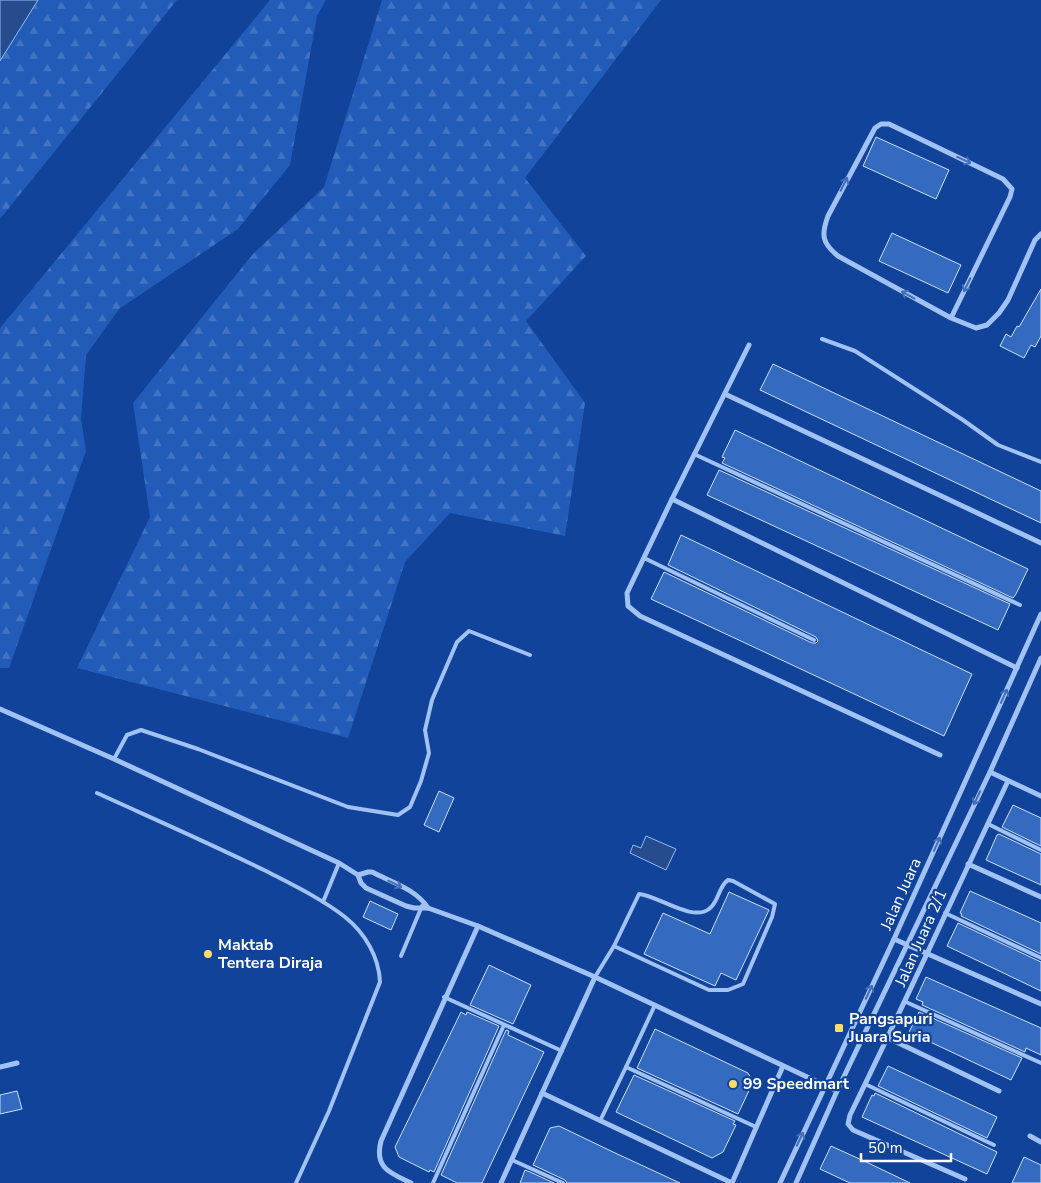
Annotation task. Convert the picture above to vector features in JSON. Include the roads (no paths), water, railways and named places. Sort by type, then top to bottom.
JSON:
[{"type":"street","points":[[951,318],[1010,197],[1012,188],[1003,179],[889,124],[881,124],[875,128],[870,134],[832,208],[824,228],[824,238],[828,248],[838,256],[951,318],[976,328],[987,325],[1000,313],[1008,300],[1035,240],[1041,234]]},
{"type":"street","points":[[749,345],[627,593],[628,606],[640,616],[940,755]]},
{"type":"street","points":[[725,394],[1041,543]]},
{"type":"street","points":[[672,499],[1017,668]]},
{"type":"street","name":"Jalan Juara","points":[[780,1183],[894,939],[1041,614]]},
{"type":"street","name":"Jalan Juara","points":[[796,1183],[837,1092],[990,772],[1041,658]]},
{"type":"street","points":[[0,709],[114,759],[339,864],[358,875],[366,888],[406,906],[421,909],[428,908],[478,926],[595,976],[837,1092]]},
{"type":"street","points":[[990,772],[1041,796]]},
{"type":"street","name":"Jalan Juara 2/1","points":[[965,1179],[853,1130],[848,1124],[850,1115],[906,1002],[945,913],[1008,782]]},
{"type":"street","points":[[968,864],[1041,897]]},
{"type":"street","points":[[358,875],[372,872],[412,892],[428,908]]},
{"type":"street","points":[[411,1183],[386,1170],[380,1161],[379,1150],[385,1132],[444,997],[478,926]]},
{"type":"street","points":[[894,939],[1041,1004]]},
{"type":"street","points":[[502,1183],[595,976]]},
{"type":"street","points":[[888,1038],[999,1091]]},
{"type":"street","points":[[0,1067],[17,1063]]},
{"type":"street","points":[[542,1093],[732,1183],[783,1066]]},
{"type":"street","points":[[1030,1136],[1041,1142]]},
{"type":"lane","points":[[822,339],[855,351],[963,420],[998,445],[1041,462]]},
{"type":"lane","points":[[694,454],[1020,605]]},
{"type":"lane","points":[[644,558],[814,640]]},
{"type":"lane","points":[[114,759],[127,735],[141,730],[198,749],[348,807],[398,815],[410,807],[421,781],[429,753],[425,730],[432,700],[458,642],[469,631],[530,655]]},
{"type":"lane","points":[[97,793],[286,881],[345,917],[365,940],[379,969],[380,982],[329,1111],[296,1183]]},
{"type":"lane","points":[[988,824],[1041,850]]},
{"type":"lane","points":[[323,902],[339,864]]},
{"type":"lane","points":[[595,976],[614,946],[639,894],[696,914],[710,908],[724,883],[728,880],[775,904],[772,917],[743,984],[728,990],[709,990],[614,946]]},
{"type":"lane","points":[[401,956],[424,902]]},
{"type":"lane","points":[[945,913],[1041,958]]},
{"type":"lane","points":[[444,997],[562,1051]]},
{"type":"lane","points":[[906,1002],[1041,1063]]},
{"type":"lane","points":[[600,1121],[655,1005]]},
{"type":"lane","points":[[433,1183],[504,1025]]},
{"type":"lane","points":[[626,1067],[756,1127]]},
{"type":"lane","points":[[865,1084],[994,1145]]},
{"type":"lane","points":[[512,1160],[563,1183]]},
{"type":"place","name":"Maktab Tentera Diraja","points":[[208,954]]},
{"type":"place","name":"Pangsapuri Juara Suria","points":[[839,1028]]},
{"type":"place","name":"99 Speedmart","points":[[733,1084]]}]
